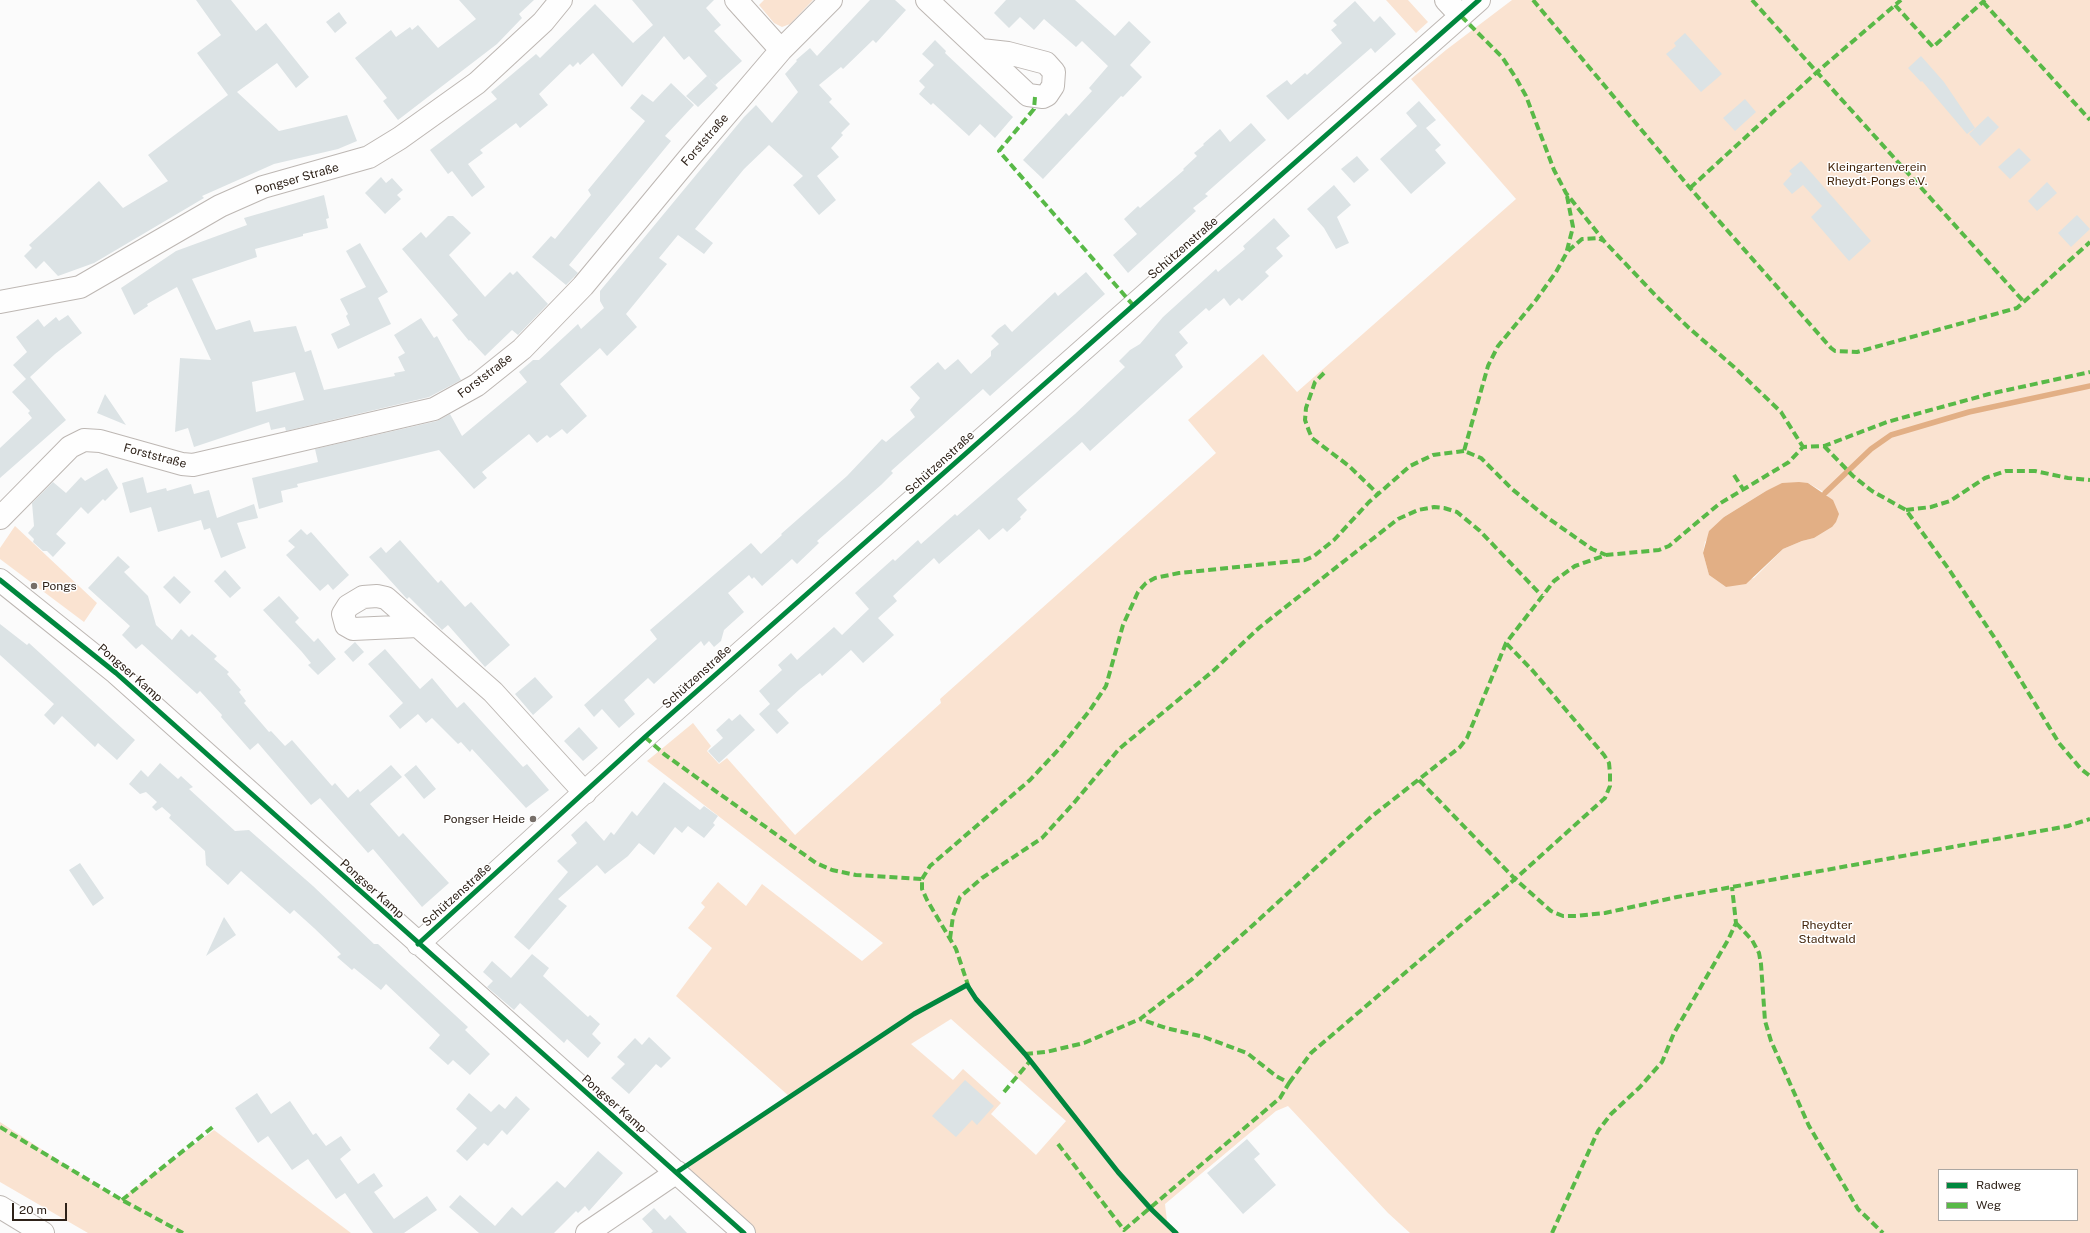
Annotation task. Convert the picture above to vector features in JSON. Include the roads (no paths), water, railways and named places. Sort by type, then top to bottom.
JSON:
[{"type":"main road","name":"Pongser Straße","points":[[0,302],[80,287],[220,206],[263,187],[369,157],[400,138],[477,83],[543,22],[561,0]]},
{"type":"main road","points":[[736,0],[781,50]]},
{"type":"main road","name":"Forststraße","points":[[0,518],[70,447],[84,440],[100,441],[182,464],[193,465],[434,410],[450,402],[477,385],[522,349],[574,296],[781,50],[831,0]]},
{"type":"main road","points":[[927,0],[981,50]]},
{"type":"main road","points":[[1446,0],[1461,16]]},
{"type":"main road","name":"Schützenstraße","points":[[418,944],[651,732],[1479,0]]},
{"type":"main road","name":"Pongser Kamp","points":[[0,580],[116,673],[418,944],[677,1172],[744,1233]]},
{"type":"main road","points":[[418,626],[494,692],[585,793]]},
{"type":"main road","points":[[587,1233],[677,1172]]},
{"type":"main road","points":[[0,1207],[43,1233]]},
{"type":"waterway","points":[[1825,493],[1871,449],[1891,435],[1969,412],[2090,386]]},
{"type":"place","name":"Pongs","points":[[34,586]]},
{"type":"place","name":"Pongser Heide","points":[[533,819]]},
{"type":"park label","name":"Kleingartenverein Rheydt-Pongs e.V.","points":[[1877,174]]},
{"type":"park label","name":"Rheydter Stadtwald","points":[[1827,932]]}]
